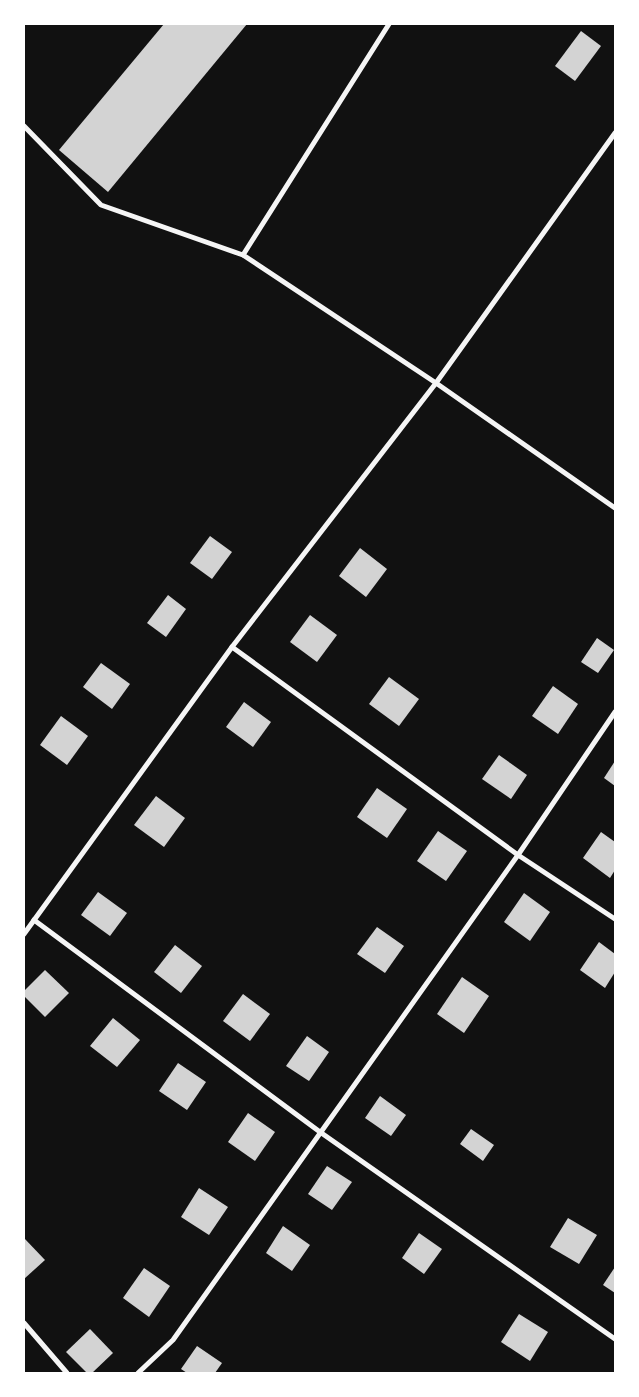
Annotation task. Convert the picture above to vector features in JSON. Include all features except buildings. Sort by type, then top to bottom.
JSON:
[{"type":"street","points":[[243,255],[389,24]]},
{"type":"street","points":[[24,126],[101,206],[243,255],[436,383],[615,508]]},
{"type":"street","points":[[24,934],[232,647],[436,383],[615,133]]},
{"type":"street","points":[[232,647],[518,855],[615,919]]},
{"type":"street","points":[[138,1373],[172,1340],[518,855],[615,712]]},
{"type":"street","points":[[34,920],[320,1132],[615,1339]]},
{"type":"street","points":[[24,1323],[67,1373]]}]
